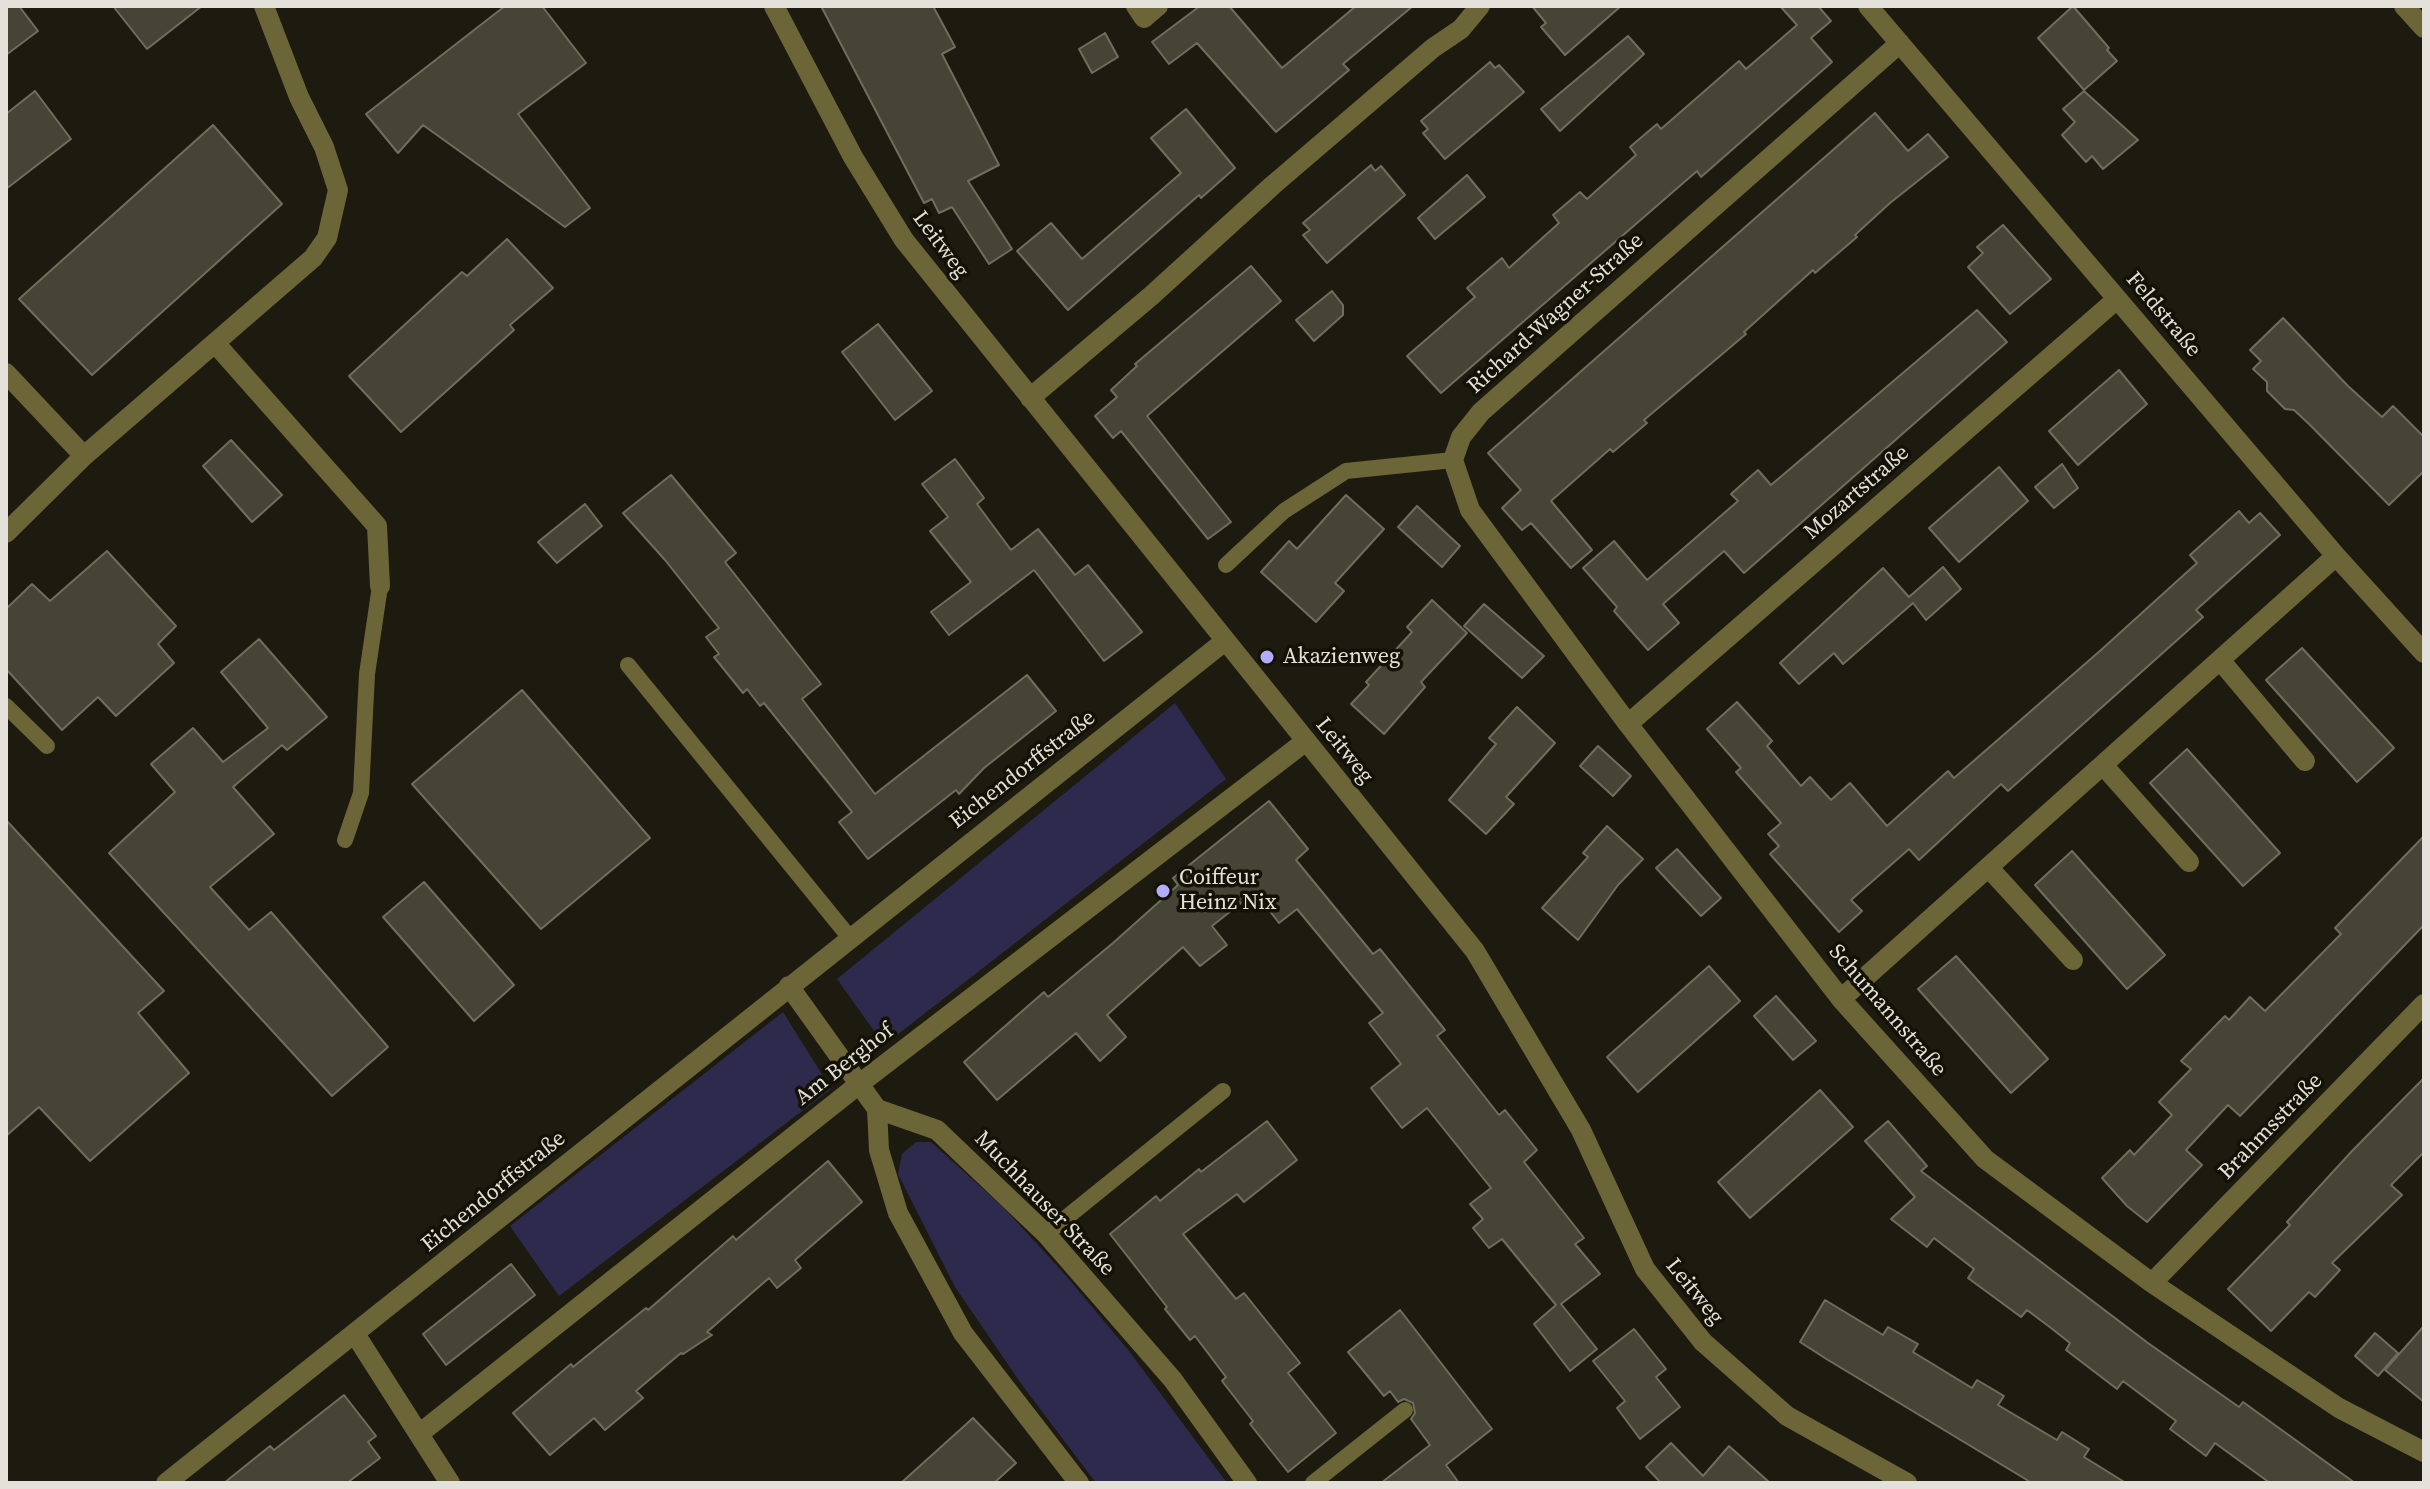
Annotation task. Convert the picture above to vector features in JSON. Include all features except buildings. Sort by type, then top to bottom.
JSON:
[{"type":"street","points":[[6,533],[84,456],[313,258],[327,238],[338,190],[324,147],[299,97],[264,6]]},
{"type":"street","name":"Leitweg","points":[[774,6],[853,157],[904,240],[1475,951],[1581,1130],[1645,1269],[1703,1342],[1787,1416],[1907,1483]]},
{"type":"street","points":[[1136,6],[1144,18],[1158,6]]},
{"type":"street","points":[[1030,398],[1151,296],[1410,67],[1461,29],[1480,6]]},
{"type":"street","name":"Feldstraße","points":[[1868,6],[2336,556],[2424,653]]},
{"type":"street","points":[[2404,6],[2424,28]]},
{"type":"street","name":"Richard-Wagner-Straße","points":[[1453,460],[1461,437],[1481,412],[1900,43]]},
{"type":"street","name":"Mozartstraße","points":[[1628,724],[2117,299]]},
{"type":"street","points":[[215,343],[377,526],[380,586]]},
{"type":"street","points":[[6,373],[84,456]]},
{"type":"street","name":"Schumannstraße","points":[[1453,460],[1470,510],[1628,724],[1841,999],[1985,1159],[2152,1283],[2339,1408],[2424,1452]]},
{"type":"street","points":[[1841,999],[2336,556]]},
{"type":"street","name":"Eichendorffstraße","points":[[166,1483],[1225,641]]},
{"type":"street","points":[[2220,660],[2305,761]]},
{"type":"street","name":"Am Berghof","points":[[419,1434],[858,1085],[1306,741]]},
{"type":"street","points":[[2103,765],[2189,862]]},
{"type":"street","points":[[1989,868],[2073,960]]},
{"type":"street","points":[[789,986],[877,1109],[879,1150],[898,1213],[963,1333],[1073,1480]]},
{"type":"street","name":"Brahmsstraße","points":[[2152,1283],[2424,1004]]},
{"type":"street","name":"Muchhauser Straße","points":[[877,1109],[937,1130],[1046,1234],[1173,1380],[1247,1483]]},
{"type":"street","points":[[355,1334],[450,1483]]},
{"type":"lane","points":[[1226,565],[1284,511],[1346,471],[1453,460]]},
{"type":"lane","points":[[345,840],[361,793],[367,674],[380,586]]},
{"type":"lane","points":[[628,665],[850,938]]},
{"type":"lane","points":[[6,706],[47,746]]},
{"type":"lane","points":[[1046,1234],[1223,1091]]},
{"type":"lane","points":[[1313,1483],[1405,1410]]},
{"type":"shaded area","points":[[1175,703],[1226,779],[884,1045],[837,979]]},
{"type":"shaded area","points":[[783,1012],[831,1089],[559,1296],[510,1226]]},
{"type":"shaded area","points":[[916,1142],[931,1142],[1002,1206],[1062,1271],[1129,1351],[1227,1483],[1096,1483],[1022,1385],[955,1287],[898,1174],[902,1154]]},
{"type":"place","name":"Akazienweg","points":[[1267,657]]},
{"type":"place","name":"Coiffeur Heinz Nix","points":[[1163,891]]}]
